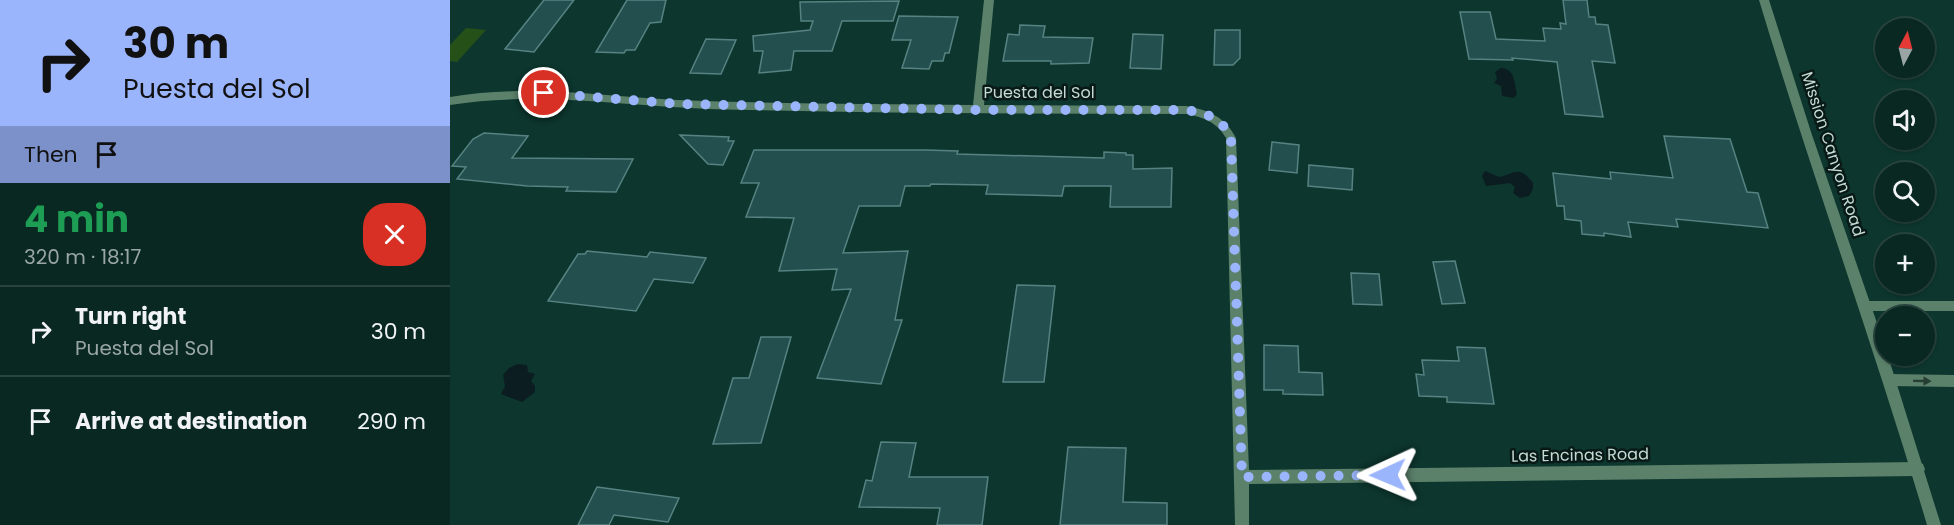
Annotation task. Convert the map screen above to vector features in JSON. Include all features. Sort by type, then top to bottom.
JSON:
[{"type":"street","points":[[978,110],[989,0]]},
{"type":"street","name":"Mission Canyon Road","points":[[1764,0],[1890,380],[1934,525]]},
{"type":"street","name":"Puesta del Sol","points":[[450,101],[507,93],[544,93],[678,104],[978,110],[1186,110],[1210,115],[1227,128],[1231,138],[1242,525]]},
{"type":"street","points":[[1865,306],[1954,306]]},
{"type":"street","points":[[1890,380],[1954,381]]},
{"type":"street","name":"Las Encinas Road","points":[[1242,477],[1918,469]]},
{"type":"green space","points":[[466,28],[486,30],[457,62],[450,61],[450,45]]},
{"type":"shaded area","points":[[1501,68],[1509,71],[1513,77],[1517,94],[1514,98],[1502,96],[1501,86],[1494,83],[1497,79],[1495,72]]},
{"type":"shaded area","points":[[1485,171],[1499,177],[1521,172],[1533,183],[1533,189],[1529,196],[1520,198],[1513,193],[1515,187],[1510,183],[1486,186],[1482,176]]},
{"type":"shaded area","points":[[518,364],[527,365],[528,372],[535,374],[531,381],[535,386],[535,392],[522,402],[501,394],[505,386],[503,375],[509,368]]},
{"type":"building","points":[[544,0],[574,0],[534,52],[505,49]]},
{"type":"building","points":[[627,0],[666,0],[661,22],[650,23],[635,50],[626,50],[624,53],[596,52]]},
{"type":"building","points":[[1563,0],[1587,0],[1589,17],[1595,17],[1596,24],[1608,25],[1615,63],[1592,61],[1603,117],[1565,114],[1557,62],[1512,58],[1513,60],[1469,59],[1460,12],[1490,12],[1496,39],[1545,41],[1543,28],[1561,29],[1560,23],[1566,24]]},
{"type":"building","points":[[899,1],[893,21],[842,21],[832,51],[794,51],[791,70],[759,73],[763,51],[754,51],[753,36],[810,30],[813,21],[801,21],[800,2]]},
{"type":"building","points":[[899,16],[958,17],[949,53],[945,53],[943,61],[932,61],[929,69],[902,68],[911,40],[892,40]]},
{"type":"building","points":[[1020,25],[1045,26],[1043,37],[1093,38],[1089,63],[1051,64],[1051,61],[1003,61],[1008,34],[1019,35]]},
{"type":"building","points":[[1215,30],[1240,30],[1240,58],[1233,65],[1214,65]]},
{"type":"building","points":[[1133,34],[1163,35],[1161,69],[1130,68]]},
{"type":"building","points":[[706,39],[736,40],[721,74],[690,73]]},
{"type":"building","points":[[484,133],[528,136],[512,158],[633,159],[616,192],[566,191],[568,187],[527,186],[457,179],[466,167],[452,166],[473,139]]},
{"type":"building","points":[[680,135],[729,137],[728,141],[734,141],[723,165],[708,164]]},
{"type":"building","points":[[1664,136],[1730,139],[1747,192],[1758,193],[1768,228],[1676,219],[1678,227],[1628,222],[1631,237],[1604,233],[1604,236],[1582,234],[1581,221],[1565,219],[1564,206],[1557,206],[1553,173],[1611,179],[1610,172],[1673,178]]},
{"type":"building","points":[[1272,142],[1299,145],[1297,173],[1269,170]]},
{"type":"building","points":[[754,150],[926,150],[958,151],[957,154],[1104,158],[1104,152],[1126,153],[1126,155],[1133,155],[1133,169],[1172,168],[1171,207],[1110,207],[1111,186],[1064,186],[1062,196],[986,194],[988,185],[931,184],[930,186],[905,186],[900,206],[859,206],[843,253],[908,251],[895,320],[902,320],[881,384],[817,378],[851,289],[832,290],[837,269],[779,271],[794,218],[746,217],[759,183],[741,183]]},
{"type":"building","points":[[1309,165],[1353,169],[1352,190],[1308,186]]},
{"type":"building","points":[[587,251],[647,257],[650,252],[706,258],[693,283],[654,279],[636,311],[548,301],[578,254],[585,254]]},
{"type":"building","points":[[1455,261],[1465,303],[1442,304],[1433,262]]},
{"type":"building","points":[[1351,273],[1379,274],[1382,305],[1353,304]]},
{"type":"building","points":[[1017,285],[1055,286],[1044,382],[1003,382]]},
{"type":"building","points":[[761,337],[791,337],[761,443],[713,444],[733,378],[749,378]]},
{"type":"building","points":[[1264,345],[1298,346],[1299,372],[1322,373],[1323,395],[1283,394],[1283,390],[1264,390]]},
{"type":"building","points":[[1457,347],[1485,348],[1494,404],[1447,402],[1447,397],[1419,396],[1416,374],[1424,375],[1422,360],[1459,361]]},
{"type":"building","points":[[881,442],[916,443],[909,477],[988,477],[982,525],[937,525],[940,508],[859,507],[866,480],[872,481]]},
{"type":"building","points":[[1068,447],[1126,448],[1123,502],[1167,503],[1167,525],[1060,525]]},
{"type":"building","points":[[597,487],[679,498],[668,522],[614,515],[609,525],[578,525]]},
{"type":"route","points":[[544,93],[678,104],[978,110],[1186,110],[1210,115],[1227,128],[1231,138],[1242,477],[1388,475]]}]
